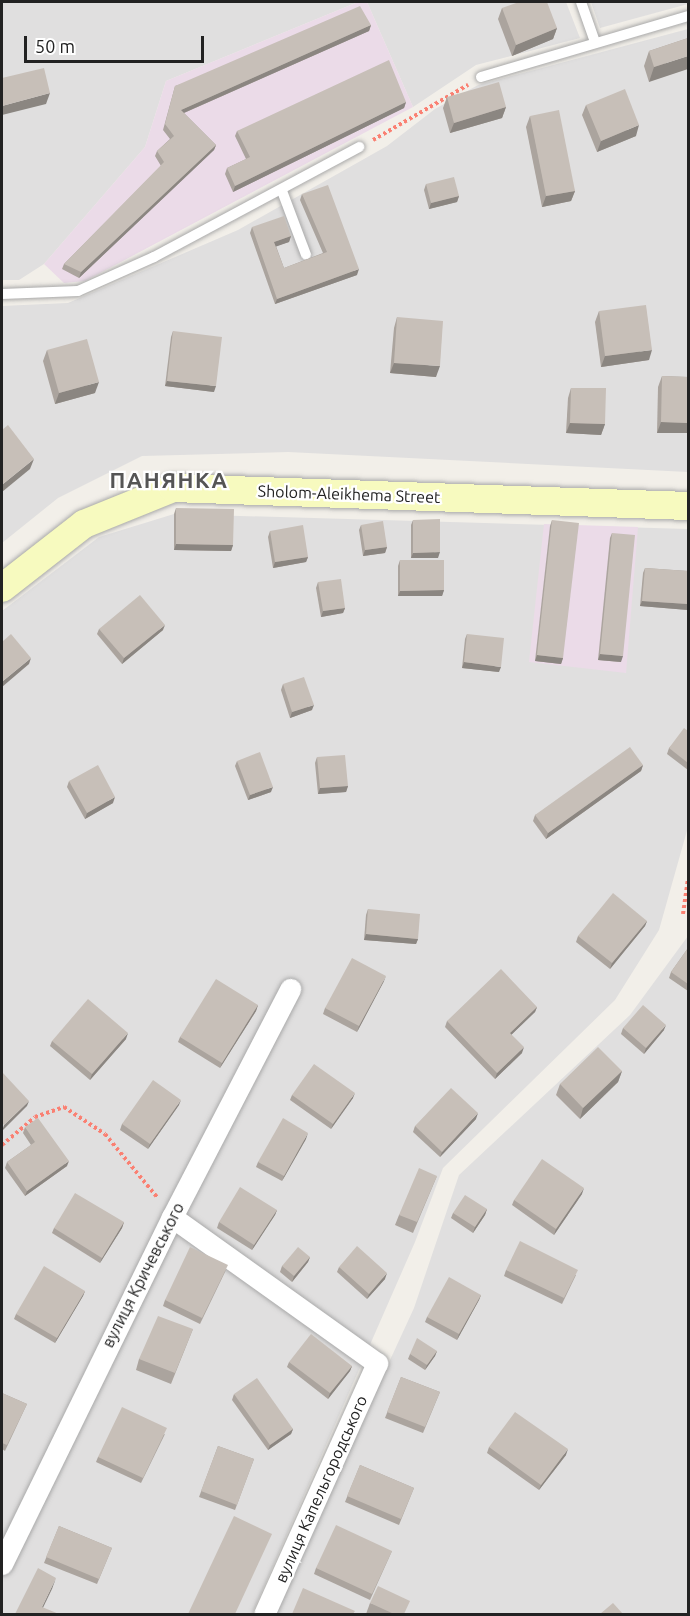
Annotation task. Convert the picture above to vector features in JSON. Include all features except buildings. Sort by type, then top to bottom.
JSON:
[{"type":"main road","name":"Sholom-Aleikhema Street","points":[[2,588],[84,524],[173,488],[688,506]]},
{"type":"street","name":"вулиця Кричевського","points":[[2,1564],[172,1217],[290,990]]},
{"type":"street","name":"вулиця Капельгородського","points":[[172,1217],[377,1363],[264,1614]]},
{"type":"lane","points":[[581,2],[595,42]]},
{"type":"lane","points":[[481,77],[688,15]]},
{"type":"lane","points":[[2,294],[78,291],[282,191],[359,147]]},
{"type":"lane","points":[[282,191],[306,255]]},
{"type":"path","points":[[359,147],[481,77]]},
{"type":"path","points":[[683,914],[688,879]]},
{"type":"path","points":[[2,1145],[35,1117],[64,1107],[105,1134],[137,1168],[172,1217]]},
{"type":"shaded area","points":[[2,2],[358,2],[166,81],[145,147],[44,264],[19,280],[2,280]]},
{"type":"shaded area","points":[[358,2],[367,2],[413,107],[85,281],[64,283],[44,264],[145,147],[166,81]]},
{"type":"shaded area","points":[[367,2],[566,2],[580,38],[476,65],[413,107]]},
{"type":"shaded area","points":[[591,2],[688,2],[688,4],[600,28]]},
{"type":"shaded area","points":[[688,29],[688,472],[288,452],[142,456],[58,498],[2,543],[2,306],[68,303],[238,230],[387,146],[435,109],[478,85]]},
{"type":"shaded area","points":[[174,514],[688,529],[688,827],[659,930],[615,1000],[443,1168],[415,1242],[252,1614],[2,1614],[2,611],[99,537]]},
{"type":"shaded area","points":[[544,524],[638,527],[626,673],[529,662]]},
{"type":"shaded area","points":[[688,936],[688,1614],[273,1614],[414,1308],[459,1175],[630,1015]]},
{"type":"district","name":"ПАНЯНКА","points":[[169,480]]}]
